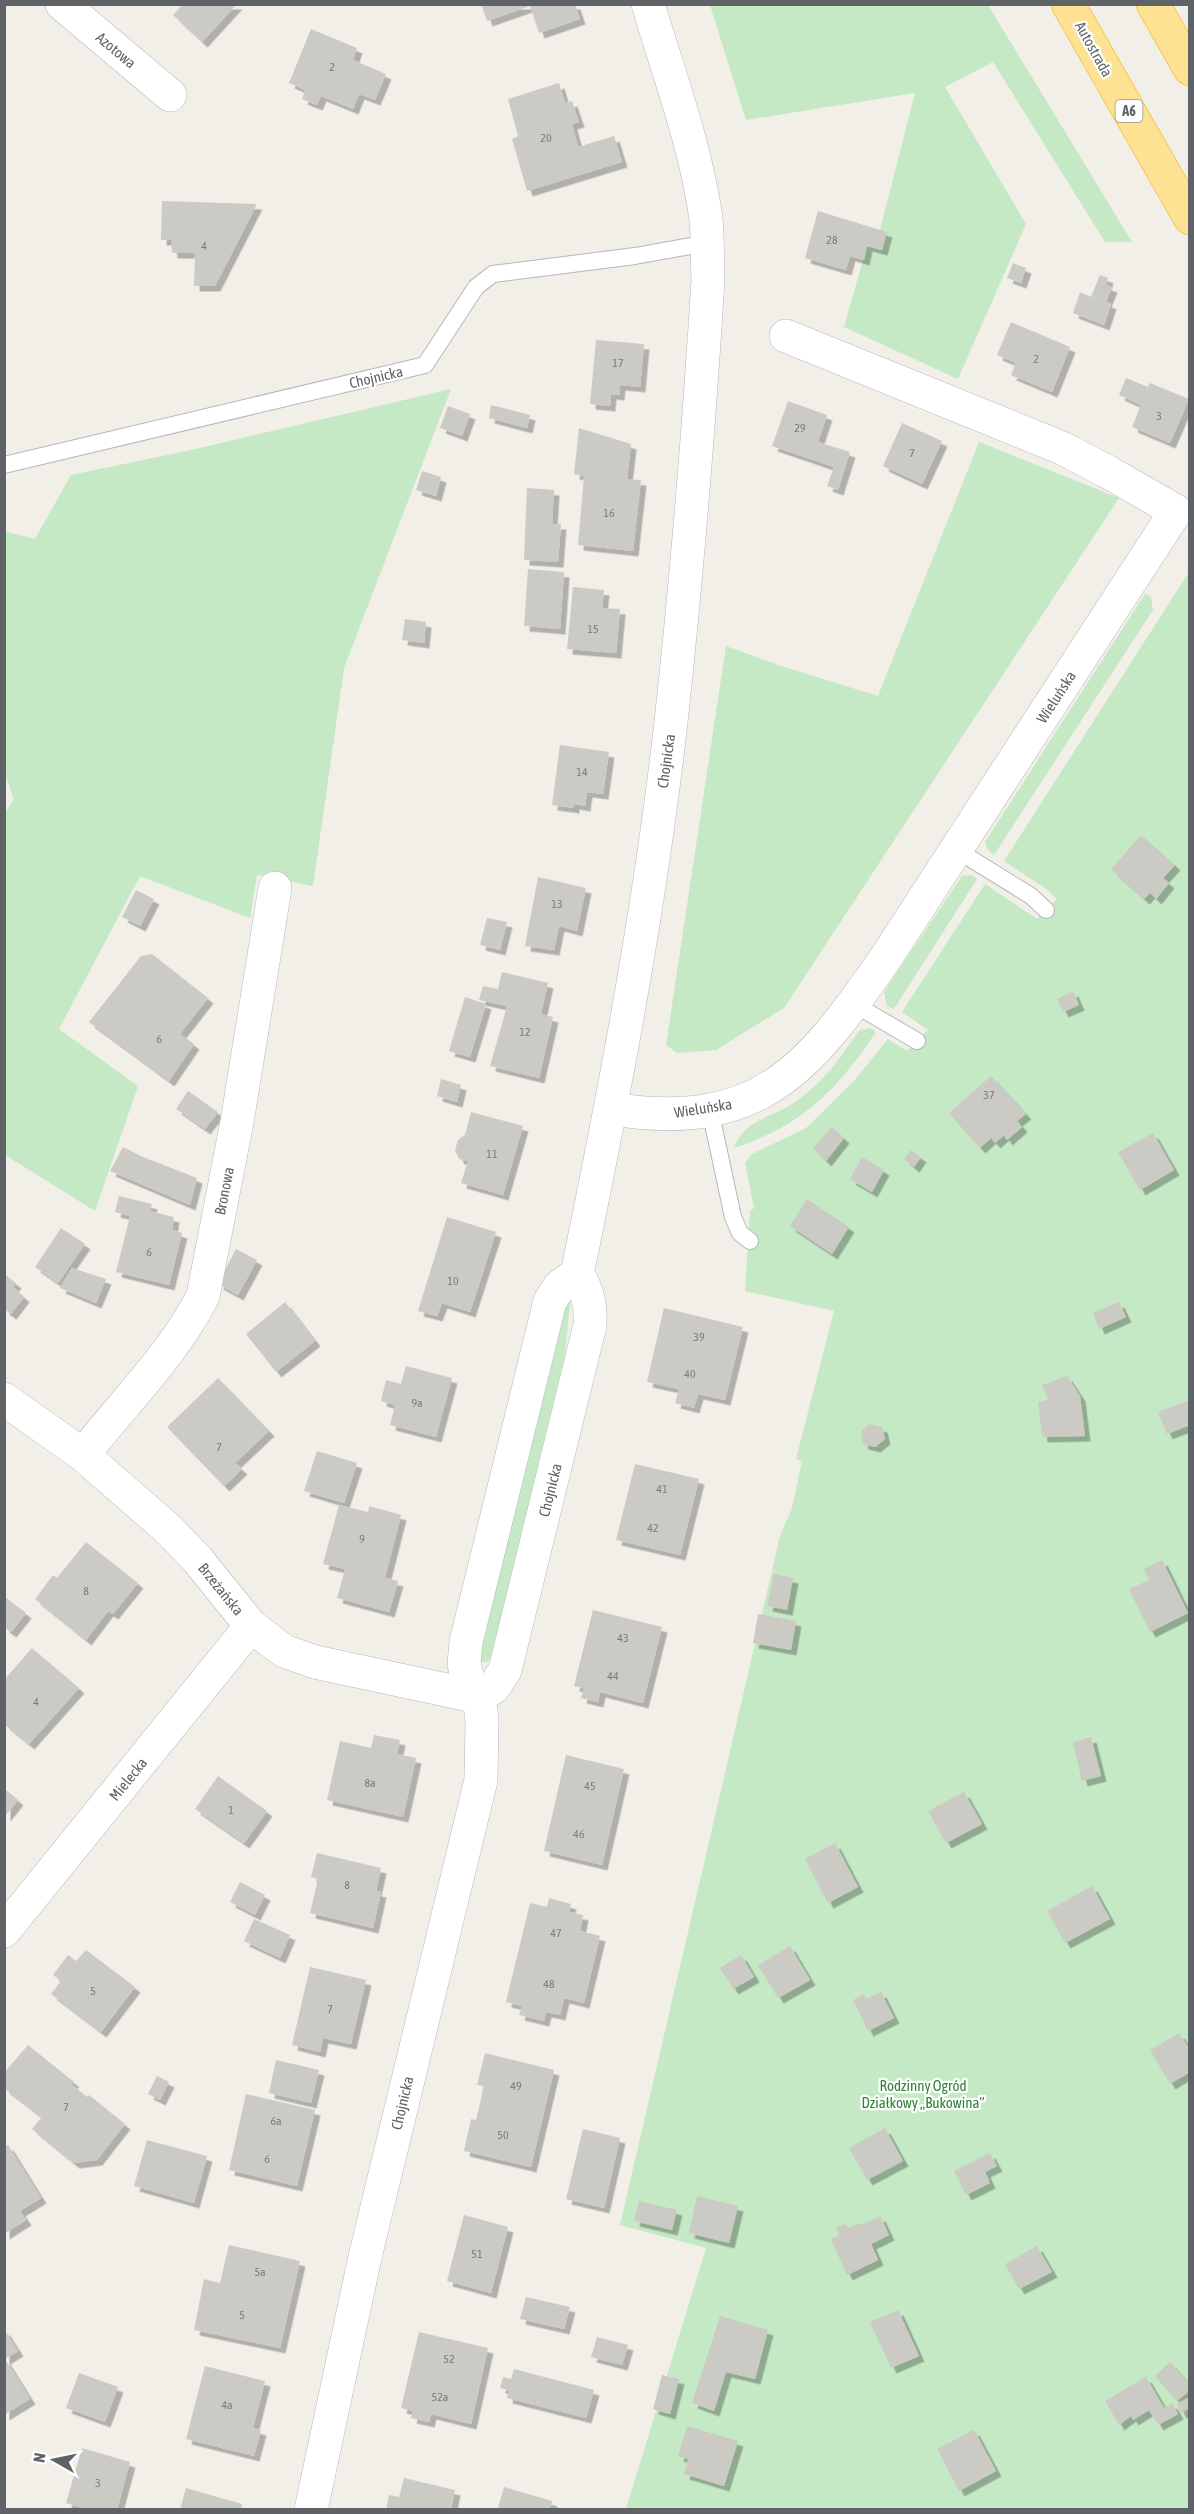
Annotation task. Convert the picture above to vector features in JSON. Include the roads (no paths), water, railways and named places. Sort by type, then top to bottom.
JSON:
[{"type":"highway","name":"Autostrada","points":[[1068,4],[1190,218]]},
{"type":"highway","points":[[1153,4],[1190,69]]},
{"type":"street","name":"Azotowa","points":[[62,4],[170,95]]},
{"type":"street","name":"Chojnicka","points":[[311,2510],[365,2257],[481,1780],[483,1741],[479,1697],[468,1680],[464,1664],[466,1642],[550,1301],[560,1286],[576,1274],[612,1109],[643,924],[671,722],[704,342],[708,280],[707,243],[706,222],[695,165],[648,4]]},
{"type":"street","name":"Wieluńska","points":[[612,1109],[656,1114],[710,1110],[756,1096],[791,1072],[821,1045],[854,1004],[1176,511],[1062,448],[786,336]]},
{"type":"street","name":"Bronowa","points":[[83,1455],[192,1318],[203,1296],[237,1122],[275,888]]},
{"type":"street","name":"Chojnicka","points":[[479,1697],[494,1687],[505,1670],[590,1325],[591,1309],[587,1292],[576,1274]]},
{"type":"street","name":"Brzeżańska","points":[[4,1399],[83,1455],[168,1529],[251,1626],[284,1651],[315,1662],[479,1697]]},
{"type":"street","name":"Mielecka","points":[[4,1931],[251,1626]]},
{"type":"lane","name":"Chojnicka","points":[[4,465],[425,365],[476,287],[493,274],[635,256],[707,243]]},
{"type":"lane","points":[[955,849],[1031,896],[1046,910]]},
{"type":"lane","points":[[854,1004],[917,1041]]},
{"type":"lane","points":[[710,1110],[733,1217],[741,1233],[750,1241]]},
{"type":"park label","name":"Rodzinny Ogród Działkowy „Bukowina”","points":[[923,2094]]}]
